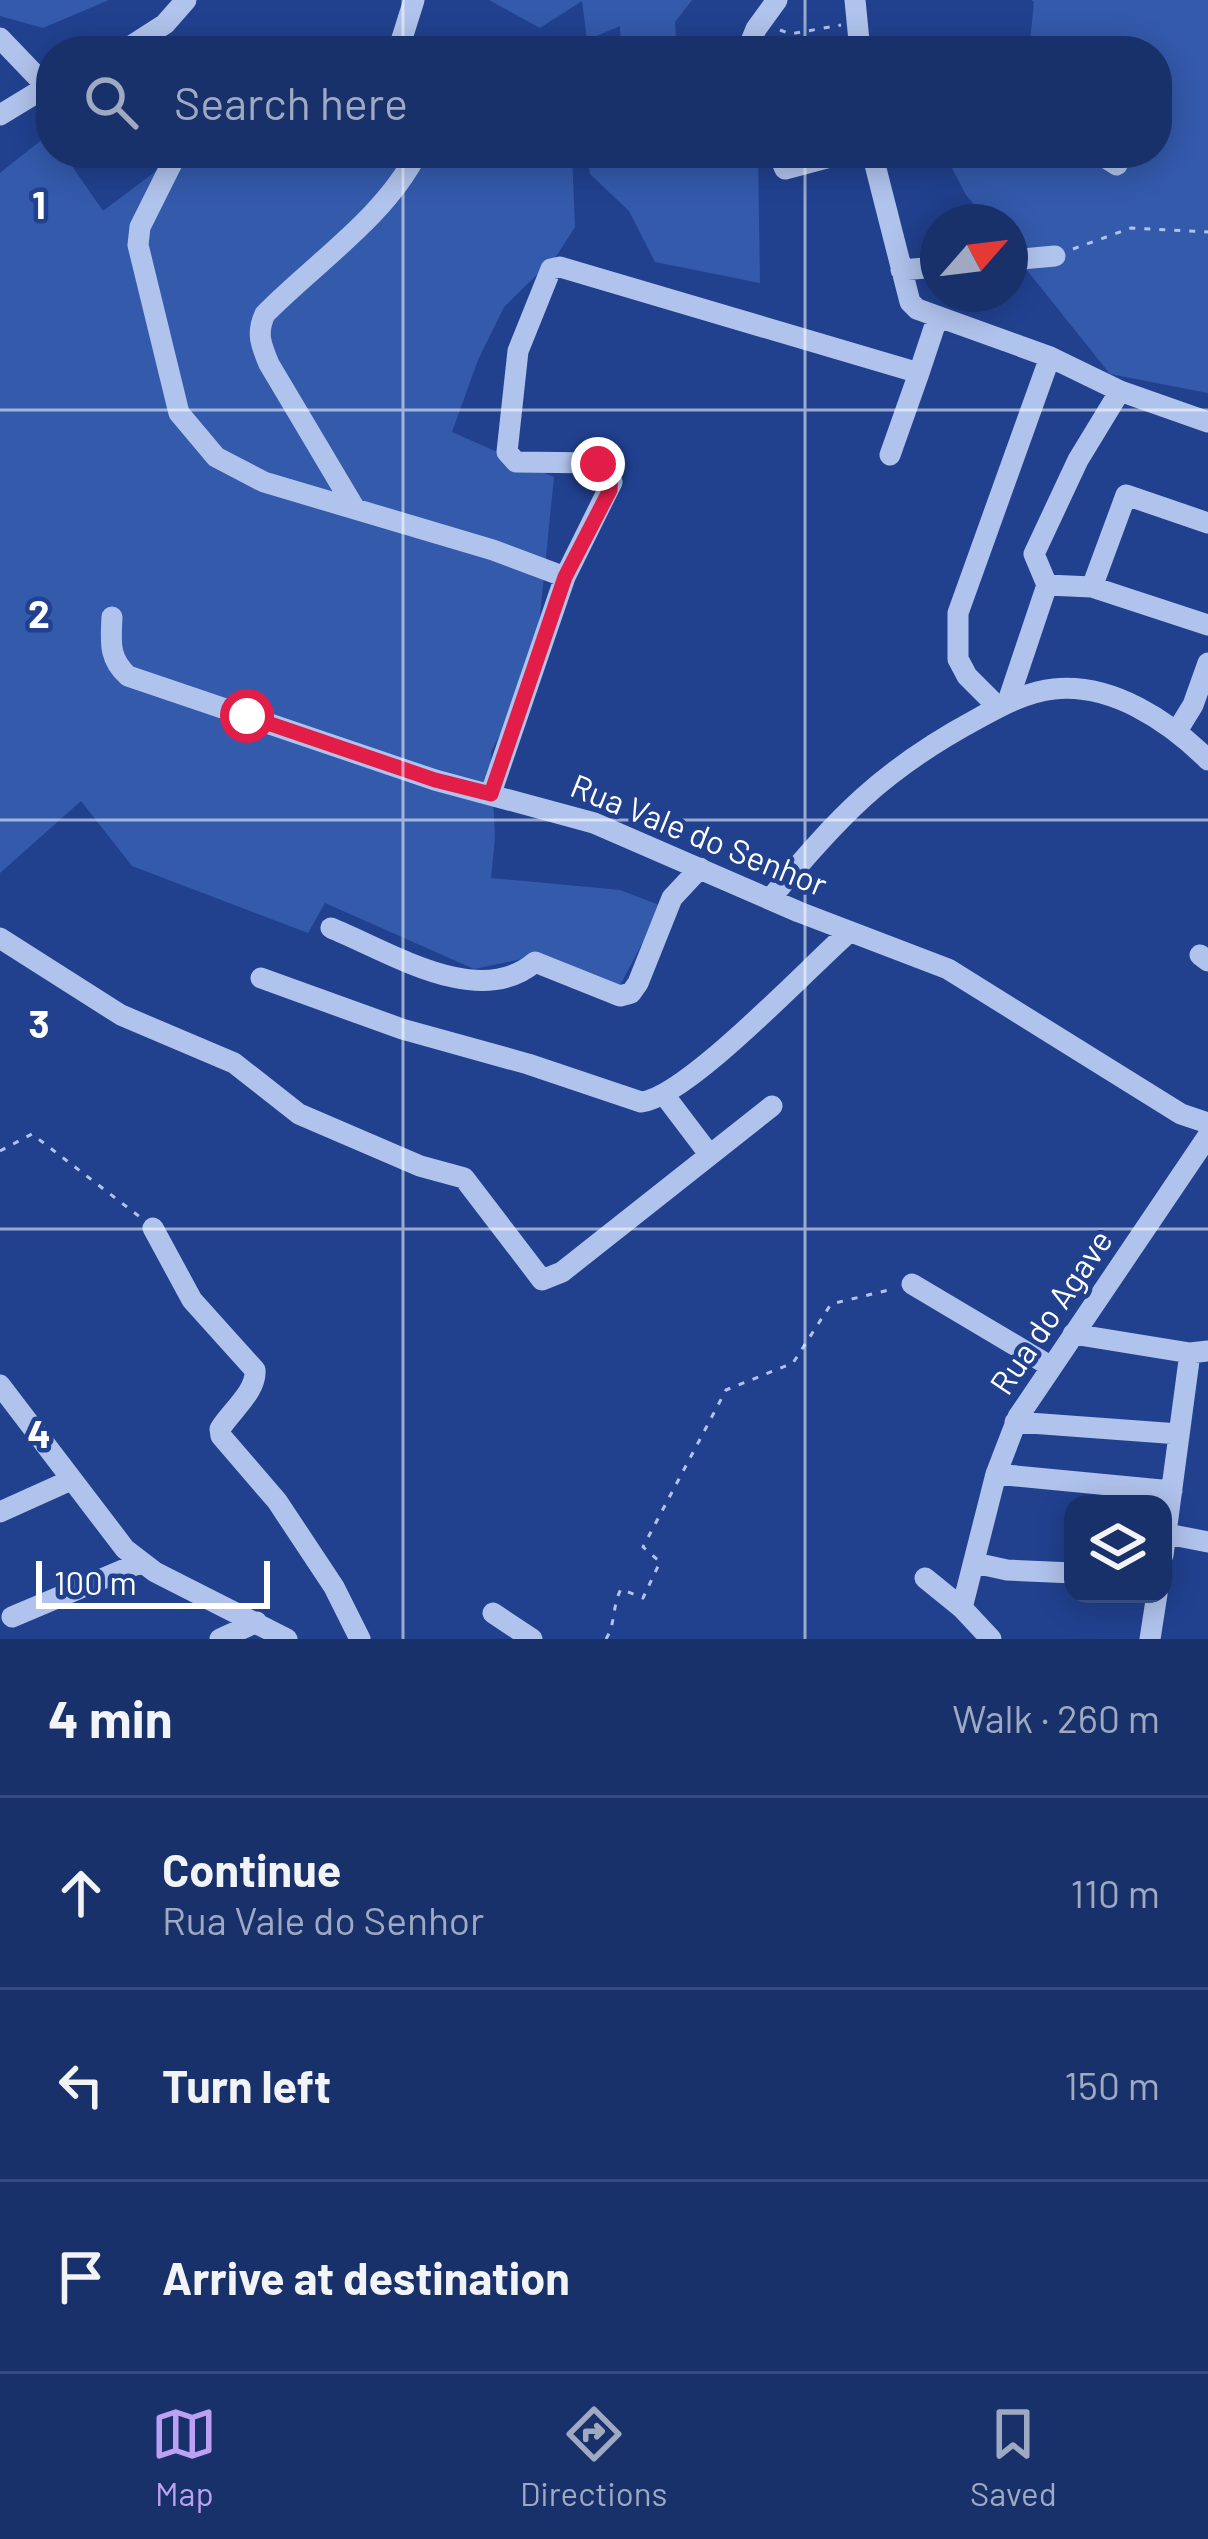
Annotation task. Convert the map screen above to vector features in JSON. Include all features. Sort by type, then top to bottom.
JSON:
[{"type":"street","points":[[146,36],[165,24],[186,0]]},
{"type":"street","points":[[402,36],[415,0]]},
{"type":"street","points":[[755,36],[777,0]]},
{"type":"street","points":[[0,38],[36,73]]},
{"type":"street","points":[[0,115],[36,93]]},
{"type":"street","points":[[169,168],[140,227],[138,245],[179,413],[216,457],[264,482],[494,550],[565,577]]},
{"type":"street","points":[[354,507],[268,364],[259,327],[265,314],[384,200],[406,168]]},
{"type":"street","points":[[876,168],[910,302],[937,319],[1050,357],[1120,391],[1208,422]]},
{"type":"street","points":[[1028,258],[1055,256]]},
{"type":"street","points":[[491,794],[565,577],[610,490],[611,474],[598,464],[516,462],[505,444],[518,351],[550,269],[560,267],[919,373]]},
{"type":"street","points":[[901,271],[920,269]]},
{"type":"street","points":[[890,455],[937,319]]},
{"type":"street","points":[[1003,704],[967,676],[958,659],[958,613],[1050,357]]},
{"type":"street","points":[[1003,704],[1046,585],[1034,554],[1078,460],[1120,391]]},
{"type":"street","points":[[1092,587],[1126,495],[1208,523]]},
{"type":"street","points":[[1046,585],[1092,587],[1208,626]]},
{"type":"street","name":"Rua Vale do Senhor","points":[[112,617],[110,651],[128,676],[435,780],[594,824],[947,969],[1181,1114],[1208,1123]]},
{"type":"street","points":[[1177,731],[1208,663]]},
{"type":"street","points":[[770,899],[835,821],[869,789],[927,746],[1003,704],[1053,689],[1076,690],[1144,709],[1208,760]]},
{"type":"street","points":[[331,928],[462,982],[517,978],[535,962],[620,996],[631,993],[638,983],[672,898],[700,868]]},
{"type":"street","points":[[261,978],[402,1029],[628,1098],[661,1098],[702,1069],[848,932]]},
{"type":"street","points":[[0,938],[121,1015],[234,1063],[299,1114],[408,1162],[464,1178],[542,1280],[562,1272],[772,1106]]},
{"type":"street","points":[[661,1098],[709,1154]]},
{"type":"street","name":"Rua do Agave","points":[[962,1608],[997,1474],[1016,1422],[1208,1136]]},
{"type":"street","points":[[153,1228],[192,1300],[255,1370],[254,1385],[225,1421],[221,1436],[278,1501],[334,1587],[360,1639]]},
{"type":"street","points":[[912,1284],[1050,1366]]},
{"type":"street","points":[[1073,1334],[1199,1352],[1179,1434],[1171,1495]]},
{"type":"street","points":[[0,1385],[125,1549],[186,1589],[287,1639]]},
{"type":"street","points":[[1016,1422],[1179,1434]]},
{"type":"street","points":[[997,1474],[1172,1491]]},
{"type":"street","points":[[0,1512],[71,1480]]},
{"type":"street","points":[[1172,1544],[1208,1542]]},
{"type":"street","points":[[12,1617],[142,1562]]},
{"type":"street","points":[[975,1563],[1064,1573]]},
{"type":"street","points":[[925,1578],[962,1608],[984,1636]]},
{"type":"street","points":[[1150,1639],[1155,1603]]},
{"type":"street","points":[[493,1613],[532,1639]]},
{"type":"street","points":[[220,1639],[257,1622]]},
{"type":"path","points":[[763,21],[790,34],[856,11]]},
{"type":"path","points":[[1055,256],[1131,228],[1208,232]]},
{"type":"path","points":[[0,1151],[32,1134],[153,1228]]},
{"type":"path","points":[[606,1639],[621,1589],[643,1598],[660,1562],[643,1547],[726,1390],[793,1363],[831,1304],[912,1284]]},
{"type":"shaded area","points":[[0,0],[109,0],[43,28],[0,16]]},
{"type":"shaded area","points":[[489,0],[692,0],[675,22],[676,36],[620,36],[620,26],[586,36],[582,1],[540,28]]},
{"type":"shaded area","points":[[1031,0],[1208,0],[1208,393],[1110,374],[1028,272],[1028,204],[974,204],[952,168],[1172,168],[1172,36],[1031,36]]},
{"type":"shaded area","points":[[36,144],[36,168],[73,168],[103,211],[160,168],[573,168],[575,227],[557,255],[504,307],[478,360],[452,432],[554,477],[535,665],[491,752],[495,838],[491,878],[620,890],[662,906],[618,989],[532,957],[474,969],[325,903],[308,933],[132,866],[81,801],[0,873],[0,173]]},
{"type":"shaded area","points":[[589,168],[758,168],[760,283],[655,262],[629,211]]},
{"type":"route","points":[[247,716],[435,780],[491,794],[565,577],[610,490],[611,474],[598,464]]}]
